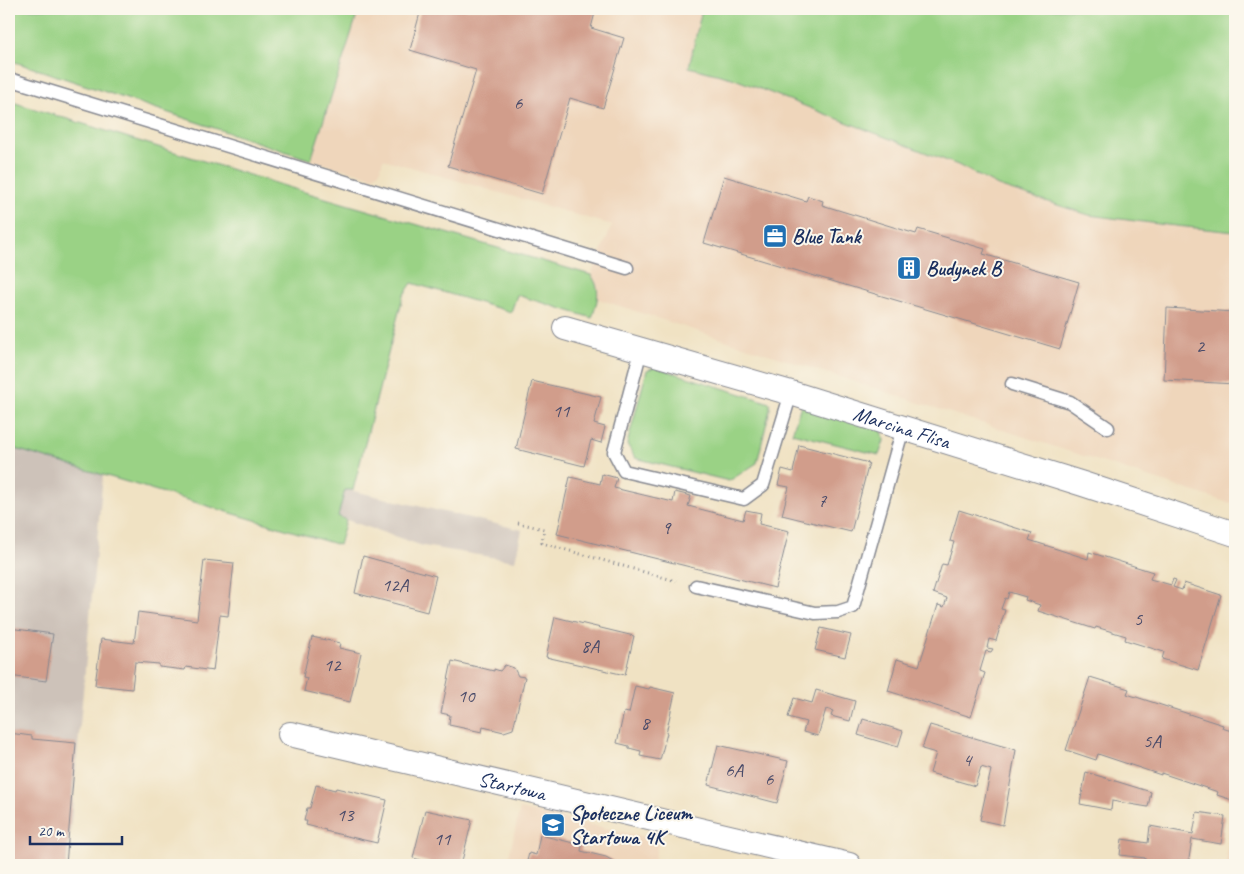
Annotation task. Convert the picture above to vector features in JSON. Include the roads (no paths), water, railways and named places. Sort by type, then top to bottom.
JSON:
[{"type":"street","name":"Marcina Flisa","points":[[566,328],[791,393],[1235,534]]},
{"type":"street","name":"Startowa","points":[[290,734],[849,865]]},
{"type":"lane","points":[[9,79],[626,268]]},
{"type":"lane","points":[[641,350],[614,452],[624,470],[744,499],[763,485],[791,393]]},
{"type":"lane","points":[[1012,384],[1070,402],[1108,428]]},
{"type":"lane","points":[[696,586],[815,613],[838,612],[853,607],[903,428]]},
{"type":"place","name":"Blue Tank","points":[[775,236]]},
{"type":"place","name":"Budynek B","points":[[909,268]]},
{"type":"place","name":"Społeczne Liceum Startowa 4K","points":[[553,825]]}]
